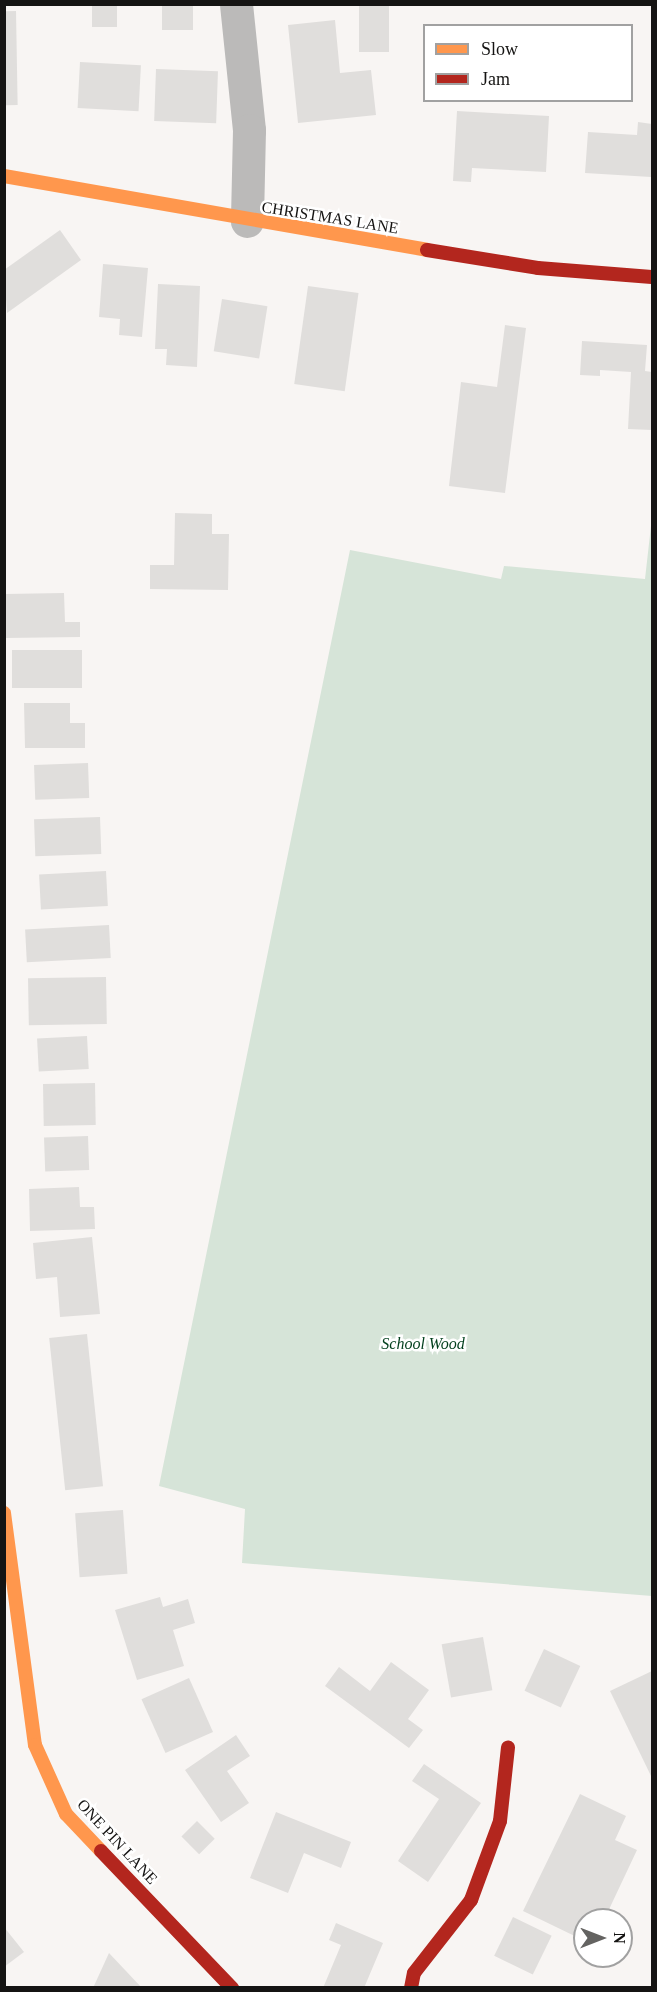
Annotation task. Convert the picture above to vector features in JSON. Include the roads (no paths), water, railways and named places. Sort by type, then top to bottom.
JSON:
[{"type":"street","points":[[236,4],[249,130],[247,221]]},
{"type":"street","name":"CHRISTMAS LANE","points":[[4,176],[247,221],[538,268],[652,277]]},
{"type":"street","name":"ONE PIN LANE","points":[[4,1513],[35,1745],[66,1814],[232,1988]]},
{"type":"street","points":[[411,1988],[414,1973],[471,1900],[500,1821],[508,1747]]},
{"type":"park label","name":"School Wood","points":[[423,1344]]}]
